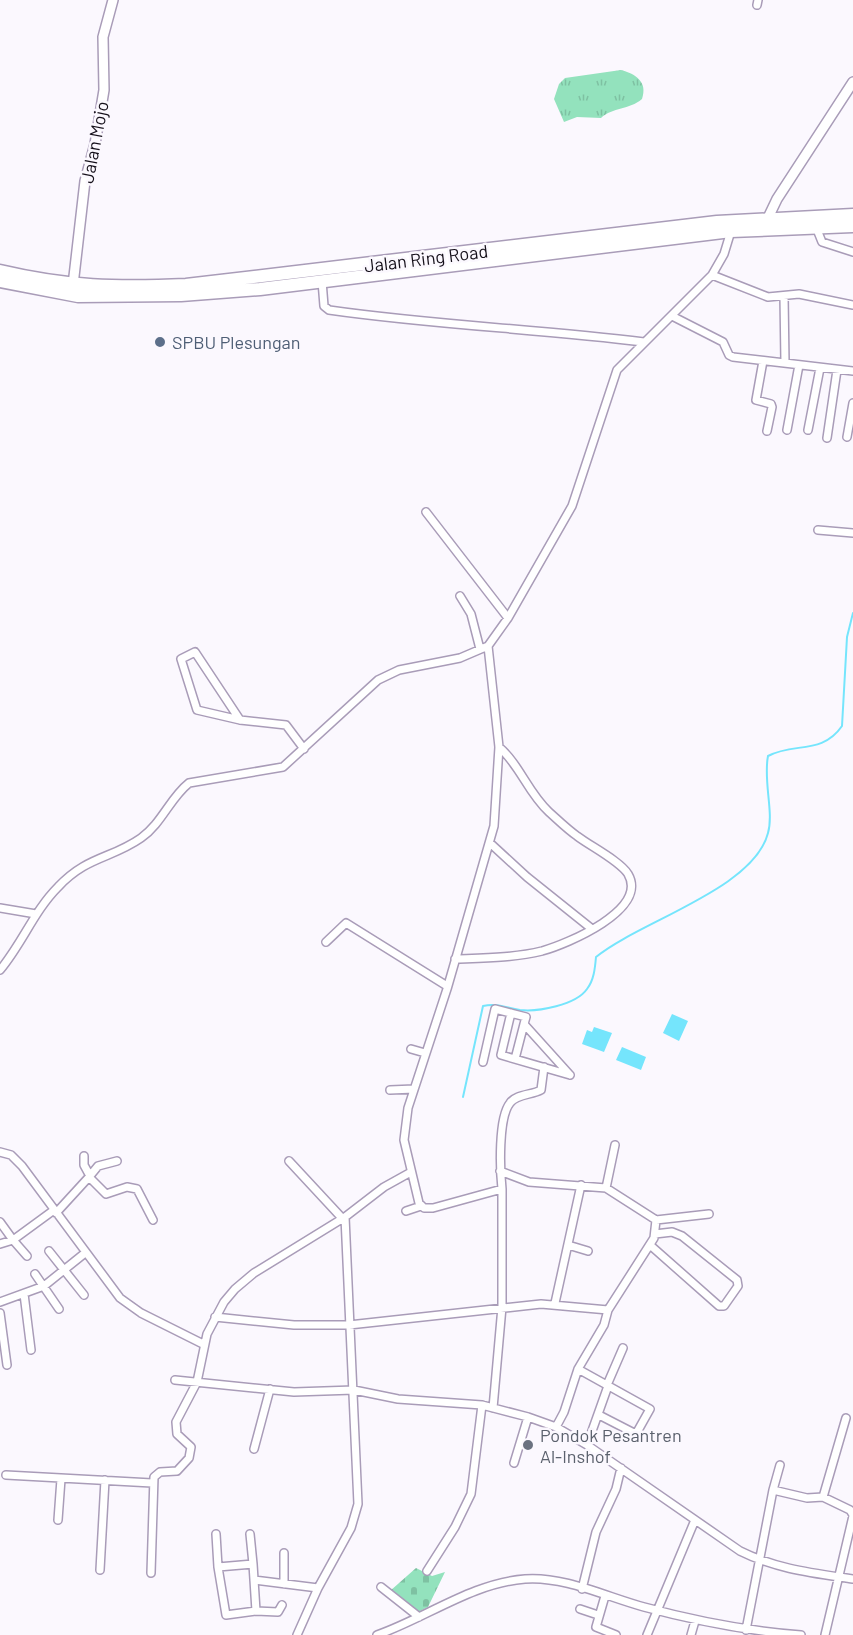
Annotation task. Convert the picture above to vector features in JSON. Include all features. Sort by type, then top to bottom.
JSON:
[{"type":"highway","name":"Jalan Ring Road","points":[[0,281],[58,293],[100,297],[181,295],[701,224],[853,215]]},
{"type":"highway","name":"Jalan Ring Road","points":[[0,271],[74,285],[160,287],[322,281],[730,231],[853,226]]},
{"type":"street","name":"Jalan Mojo","points":[[74,285],[85,181],[95,144],[104,90],[104,37],[113,0]]},
{"type":"street","points":[[767,219],[777,199],[853,82]]},
{"type":"street","points":[[816,227],[822,242],[836,249],[853,252]]},
{"type":"street","points":[[0,970],[19,945],[36,914],[56,889],[82,866],[138,840],[149,832],[189,783],[202,779],[275,769],[289,763],[378,680],[399,670],[460,657],[484,647],[508,618],[572,506],[617,370],[712,275],[724,254],[730,231]]},
{"type":"street","points":[[712,275],[768,297],[799,294],[853,305]]},
{"type":"street","points":[[322,281],[324,306],[329,310],[403,321],[531,329],[644,342]]},
{"type":"street","points":[[784,296],[785,363]]},
{"type":"street","points":[[672,316],[723,342],[729,355],[853,371]]},
{"type":"street","points":[[763,361],[756,400],[771,404],[768,431]]},
{"type":"street","points":[[787,430],[799,365]]},
{"type":"street","points":[[808,430],[820,368]]},
{"type":"street","points":[[827,438],[837,370]]},
{"type":"street","points":[[847,437],[853,403]]},
{"type":"street","points":[[426,512],[508,618]]},
{"type":"street","points":[[818,531],[853,533]]},
{"type":"street","points":[[420,1206],[404,1140],[414,1089],[490,843],[499,747],[484,647],[471,614],[460,596]]},
{"type":"street","points":[[240,720],[195,652],[181,659],[197,710],[240,720],[286,724],[304,749]]},
{"type":"street","points":[[455,959],[540,951],[574,939],[613,916],[630,896],[629,876],[548,811],[510,758],[499,747]]},
{"type":"street","points":[[490,843],[527,877],[592,929]]},
{"type":"street","points":[[0,908],[36,914]]},
{"type":"street","points":[[326,942],[346,923],[447,988]]},
{"type":"street","points":[[483,1062],[495,1009],[526,1017],[515,1059]]},
{"type":"street","points":[[511,1013],[501,1055],[570,1075],[524,1024]]},
{"type":"street","points":[[411,1049],[425,1053]]},
{"type":"street","points":[[493,1408],[502,1307],[500,1149],[510,1103],[541,1090],[544,1067]]},
{"type":"street","points":[[390,1090],[414,1089]]},
{"type":"street","points":[[606,1188],[615,1145]]},
{"type":"street","points":[[0,1152],[11,1155],[16,1160],[115,1292],[130,1307],[203,1344]]},
{"type":"street","points":[[84,1156],[84,1165],[89,1176],[106,1194],[127,1187],[137,1189],[153,1220]]},
{"type":"street","points":[[0,1244],[13,1240],[55,1212],[98,1166],[117,1161]]},
{"type":"street","points":[[289,1161],[344,1217],[354,1390],[357,1514],[318,1588],[297,1635]]},
{"type":"street","points":[[500,1171],[529,1182],[606,1188],[656,1220],[709,1214]]},
{"type":"street","points":[[151,1573],[152,1483],[156,1474],[177,1471],[189,1458],[191,1447],[177,1434],[176,1427],[197,1382],[203,1344],[224,1302],[244,1281],[302,1246],[384,1187],[411,1172]]},
{"type":"street","points":[[555,1303],[581,1185]]},
{"type":"street","points":[[406,1211],[420,1206],[434,1208],[502,1189]]},
{"type":"street","points":[[555,1427],[564,1412],[578,1369],[604,1325],[608,1310],[650,1245],[655,1234],[656,1220]]},
{"type":"street","points":[[0,1222],[27,1256]]},
{"type":"street","points":[[650,1245],[719,1306],[724,1306],[738,1286],[737,1280],[682,1236],[672,1232],[655,1234]]},
{"type":"street","points":[[568,1245],[588,1251]]},
{"type":"street","points":[[49,1251],[84,1295]]},
{"type":"street","points":[[0,1302],[44,1286],[85,1253]]},
{"type":"street","points":[[35,1274],[59,1309]]},
{"type":"street","points":[[24,1294],[30,1350]]},
{"type":"street","points":[[215,1317],[294,1325],[349,1325],[555,1303],[608,1310]]},
{"type":"street","points":[[0,1313],[7,1365]]},
{"type":"street","points":[[587,1445],[623,1348]]},
{"type":"street","points":[[578,1369],[649,1407],[650,1411],[636,1434],[599,1415]]},
{"type":"street","points":[[175,1380],[294,1392],[354,1390],[399,1399],[482,1405],[528,1417],[555,1427],[587,1445],[740,1551],[759,1561],[798,1572],[853,1579]]},
{"type":"street","points":[[254,1449],[270,1389]]},
{"type":"street","points":[[427,1571],[455,1527],[471,1494],[482,1405]]},
{"type":"street","points":[[514,1463],[528,1417]]},
{"type":"street","points":[[823,1497],[846,1418]]},
{"type":"street","points":[[746,1630],[773,1490],[780,1465]]},
{"type":"street","points":[[582,1589],[596,1532],[616,1489],[621,1468]]},
{"type":"street","points":[[6,1475],[152,1483]]},
{"type":"street","points":[[58,1520],[60,1479]]},
{"type":"street","points":[[100,1570],[105,1480]]},
{"type":"street","points":[[773,1490],[807,1498],[823,1497],[850,1510],[853,1515],[825,1635]]},
{"type":"street","points":[[647,1635],[695,1520]]},
{"type":"street","points":[[216,1534],[218,1567],[226,1615],[256,1611],[278,1612],[282,1605]]},
{"type":"street","points":[[250,1534],[256,1611]]},
{"type":"street","points":[[284,1553],[284,1584]]},
{"type":"street","points":[[218,1567],[253,1564]]},
{"type":"street","points":[[376,1635],[470,1594],[509,1582],[542,1579],[695,1621],[746,1630],[801,1635]]},
{"type":"street","points":[[254,1580],[318,1588]]},
{"type":"street","points":[[381,1587],[419,1617]]},
{"type":"street","points":[[604,1596],[596,1627],[616,1635]]},
{"type":"street","points":[[580,1609],[598,1615]]},
{"type":"street","points":[[691,1635],[695,1621]]},
{"type":"green space","points":[[621,70],[636,76],[642,83],[642,99],[601,118],[577,117],[564,122],[554,99],[559,84],[565,78]]},
{"type":"green space","points":[[416,1568],[432,1576],[445,1572],[428,1607],[418,1612],[390,1591]]},
{"type":"water","points":[[672,1014],[688,1021],[679,1041],[663,1033]]},
{"type":"water","points":[[594,1027],[612,1033],[604,1052],[582,1044],[587,1030],[592,1032]]},
{"type":"water","points":[[622,1047],[646,1057],[641,1070],[616,1060]]},
{"type":"waterway","points":[[463,1097],[483,1006],[537,1010],[566,1003],[582,995],[594,974],[596,957],[639,930],[719,887],[741,871],[758,853],[770,825],[768,756],[788,749],[817,745],[834,735],[842,726],[847,637],[853,613]]},
{"type":"place","name":"SPBU Plesungan","points":[[160,342]]},
{"type":"place","name":"Pondok Pesantren Al-Inshof","points":[[528,1445]]}]
